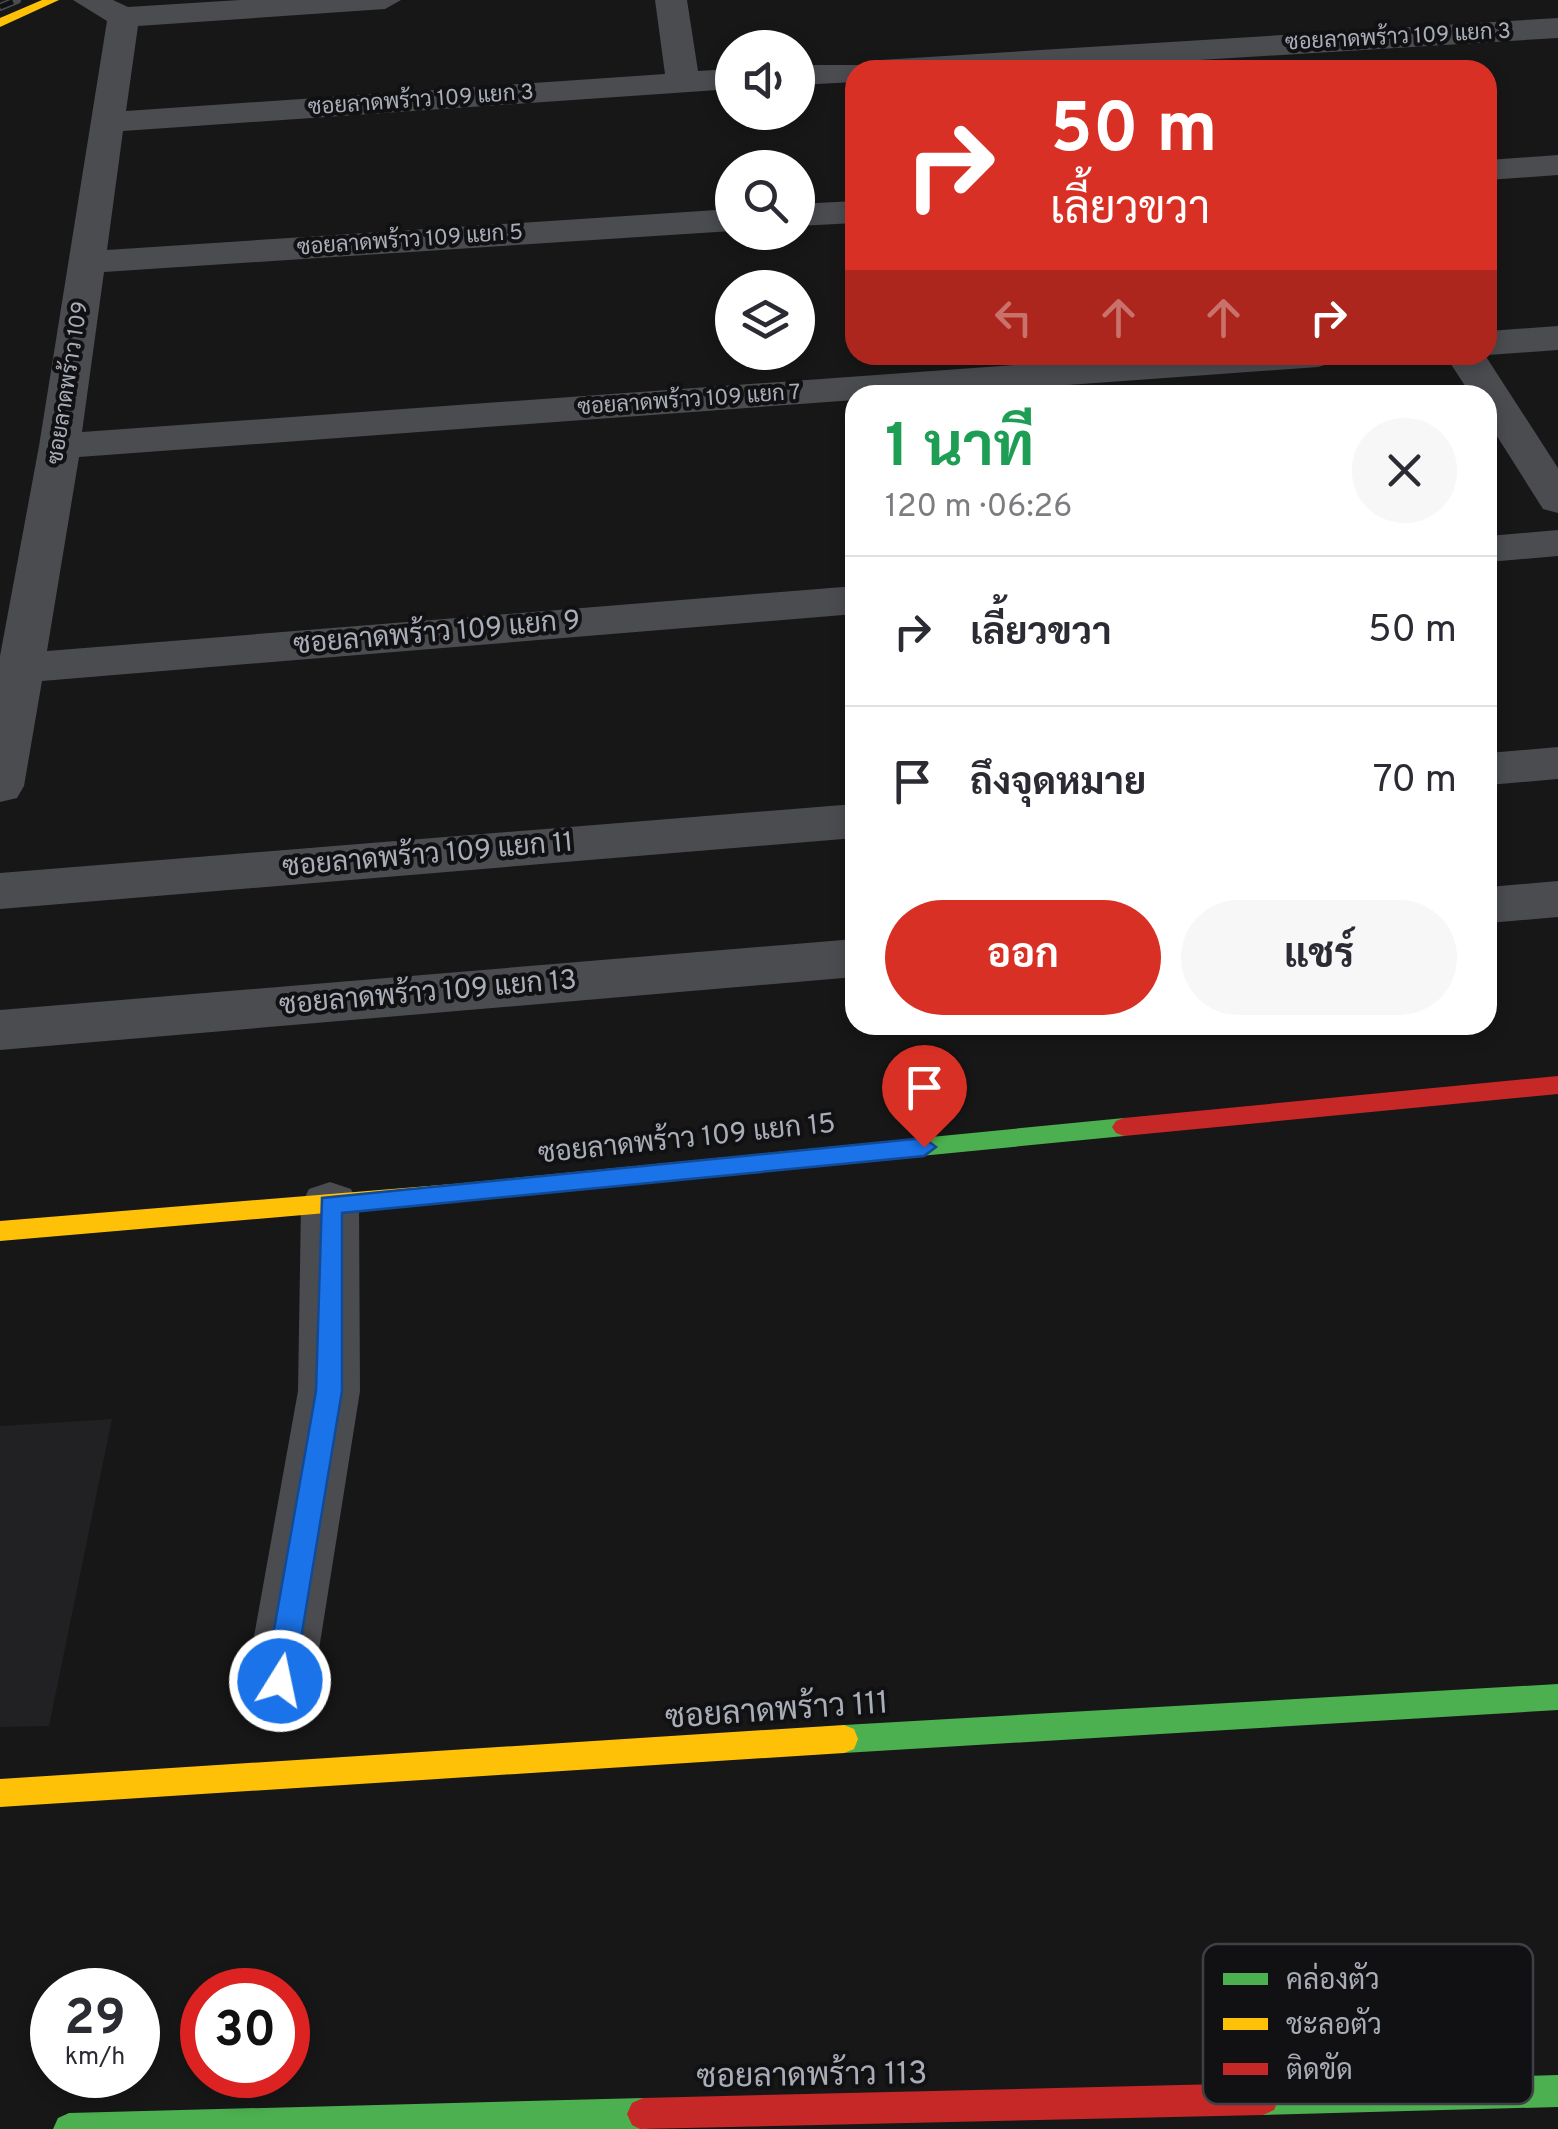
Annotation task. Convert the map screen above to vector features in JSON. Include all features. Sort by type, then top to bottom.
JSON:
[{"type":"street","points":[[0,24],[53,0]]},
{"type":"street","points":[[106,8],[385,0]]},
{"type":"street","points":[[672,0],[683,82]]},
{"type":"street","name":"ซอยลาดพร้าว 109","points":[[0,786],[60,446],[110,122],[106,8]]},
{"type":"street","points":[[1324,14],[1346,41]]},
{"type":"street","name":"ซอยลาดพร้าว 109 แยก 3","points":[[1041,60],[1558,28]]},
{"type":"street","points":[[815,74],[845,73]]},
{"type":"street","name":"ซอยลาดพร้าว 109 แยก 3","points":[[110,122],[715,80]]},
{"type":"street","points":[[1497,169],[1558,165]]},
{"type":"street","points":[[815,215],[845,213]]},
{"type":"street","name":"ซอยลาดพร้าว 109 แยก 5","points":[[87,262],[715,221]]},
{"type":"street","points":[[1497,342],[1558,338]]},
{"type":"street","name":"ซอยลาดพร้าว 109 แยก 7","points":[[903,385],[1180,365]]},
{"type":"street","name":"ซอยลาดพร้าว 109 แยก 7","points":[[60,446],[845,389]]},
{"type":"street","points":[[1497,405],[1558,500]]},
{"type":"street","points":[[1497,547],[1558,543]]},
{"type":"street","name":"ซอยลาดพร้าว 109 แยก 9","points":[[20,668],[845,601]]},
{"type":"street","points":[[1497,768],[1558,763]]},
{"type":"street","name":"ซอยลาดพร้าว 109 แยก 11","points":[[0,891],[845,822]]},
{"type":"street","points":[[1497,904],[1558,899]]},
{"type":"street","name":"ซอยลาดพร้าว 109 แยก 13","points":[[0,1030],[845,959]]},
{"type":"street","name":"ซอยลาดพร้าว 109 แยก 15","points":[[0,1231],[330,1205],[1558,1085]]},
{"type":"street","points":[[280,1681],[329,1391],[330,1205]]},
{"type":"street","name":"ซอยลาดพร้าว 111","points":[[0,1793],[270,1779],[1362,1705],[1558,1697]]},
{"type":"street","name":"ซอยลาดพร้าว 113","points":[[1533,2092],[1558,2091]]},
{"type":"street","name":"ซอยลาดพร้าว 113","points":[[68,2129],[1203,2100]]},
{"type":"shaded area","points":[[112,1419],[49,1726],[0,1727],[0,1426]]},
{"type":"railway","points":[[0,7],[17,0]]},
{"type":"traffic: fast","points":[[453,1193],[1124,1127]]},
{"type":"traffic: fast","points":[[844,1739],[1558,1697]]},
{"type":"traffic: fast","points":[[1533,2092],[1558,2091]]},
{"type":"traffic: fast","points":[[69,2129],[643,2114]]},
{"type":"traffic: slow","points":[[0,23],[53,0]]},
{"type":"traffic: slow","points":[[0,1231],[453,1193]]},
{"type":"traffic: slow","points":[[0,1793],[844,1739]]},
{"type":"traffic: jam","points":[[1124,1127],[1558,1085]]},
{"type":"traffic: jam","points":[[643,2114],[1203,2100]]},
{"type":"route","points":[[280,1681],[329,1391],[330,1205],[924,1147]]}]
